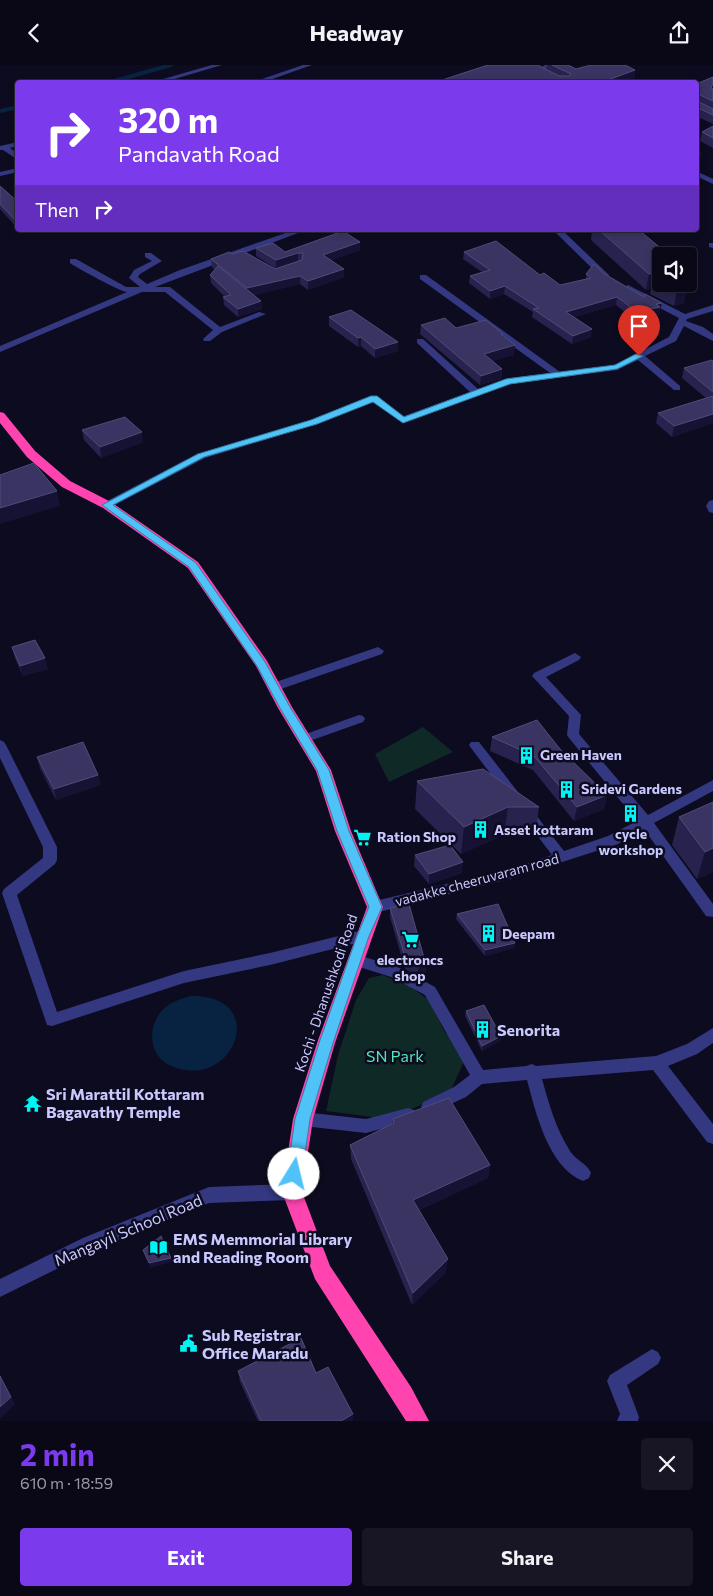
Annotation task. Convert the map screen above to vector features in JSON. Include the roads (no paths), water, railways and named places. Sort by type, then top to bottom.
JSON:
[{"type":"highway","name":"Kochi - Dhanushkodi Road","points":[[0,415],[31,454],[66,484],[107,505],[193,565],[262,664],[323,770],[343,831],[375,907],[326,1043],[303,1119],[292,1192],[322,1272],[418,1421]]},
{"type":"street","points":[[163,80],[219,65]]},
{"type":"street","points":[[262,80],[309,65]]},
{"type":"street","points":[[550,65],[537,71],[558,80]]},
{"type":"street","points":[[2,148],[15,145]]},
{"type":"street","points":[[2,148],[15,156]]},
{"type":"street","points":[[2,174],[15,171]]},
{"type":"street","points":[[699,174],[713,172]]},
{"type":"street","points":[[699,175],[713,182]]},
{"type":"street","points":[[0,349],[144,289],[244,254],[293,232]]},
{"type":"street","points":[[559,232],[606,277],[615,282]]},
{"type":"street","points":[[144,289],[133,278],[137,271],[158,261],[148,255]]},
{"type":"street","points":[[73,261],[80,268],[119,285],[124,290],[166,289],[219,330]]},
{"type":"street","points":[[424,277],[559,375]]},
{"type":"street","points":[[624,286],[713,338]]},
{"type":"street","points":[[107,505],[201,455],[314,422],[374,398],[403,420],[509,381],[617,367],[674,339],[683,320],[713,309]]},
{"type":"street","points":[[207,339],[219,330],[262,314]]},
{"type":"street","points":[[420,341],[475,392]]},
{"type":"street","points":[[639,356],[677,388]]},
{"type":"street","points":[[713,503],[711,506],[713,510]]},
{"type":"street","points":[[274,687],[378,651]]},
{"type":"street","points":[[575,657],[538,676],[575,715],[573,735],[646,822],[711,912]]},
{"type":"street","points":[[304,739],[359,719]]},
{"type":"street","points":[[0,745],[50,847],[50,860],[9,893],[52,1019],[184,977],[270,959],[363,936]]},
{"type":"street","points":[[475,745],[561,857]]},
{"type":"street","name":"vadakke cheeruvaram road","points":[[375,907],[513,873],[613,840],[713,785]]},
{"type":"street","points":[[355,960],[395,972],[430,991],[479,1077]]},
{"type":"street","points":[[303,1119],[366,1126],[402,1117],[433,1105],[460,1092],[479,1077],[532,1071],[657,1063],[692,1049],[713,1035]]},
{"type":"street","points":[[657,1063],[713,1137]]},
{"type":"street","points":[[532,1071],[545,1117],[565,1159],[583,1173]]},
{"type":"street","name":"Mangayil School Road","points":[[0,1288],[89,1244],[209,1195],[292,1192]]},
{"type":"street","points":[[626,1421],[630,1417],[616,1381],[652,1359]]},
{"type":"water","points":[[190,996],[216,1000],[231,1010],[237,1025],[235,1041],[226,1056],[211,1067],[192,1071],[169,1065],[162,1060],[153,1046],[152,1038],[155,1021],[160,1013],[171,1003]]},
{"type":"waterway","points":[[118,80],[171,65]]},
{"type":"waterway","points":[[0,111],[15,108]]},
{"type":"place","name":"Green Haven","points":[[526,755]]},
{"type":"place","name":"Sridevi Gardens","points":[[567,789]]},
{"type":"place","name":"cycle workshop","points":[[631,814]]},
{"type":"place","name":"Asset kottaram","points":[[480,830]]},
{"type":"place","name":"Ration Shop","points":[[363,837]]},
{"type":"place","name":"Deepam","points":[[488,934]]},
{"type":"place","name":"electroncs shop","points":[[410,940]]},
{"type":"place","name":"Senorita","points":[[483,1030]]},
{"type":"place","name":"Sri Marattil Kottaram Bagavathy Temple","points":[[32,1103]]},
{"type":"place","name":"EMS Memmorial Library and Reading Room","points":[[159,1248]]},
{"type":"place","name":"Sub Registrar Office Maradu","points":[[188,1344]]},
{"type":"park label","name":"SN Park","points":[[395,1056]]}]
